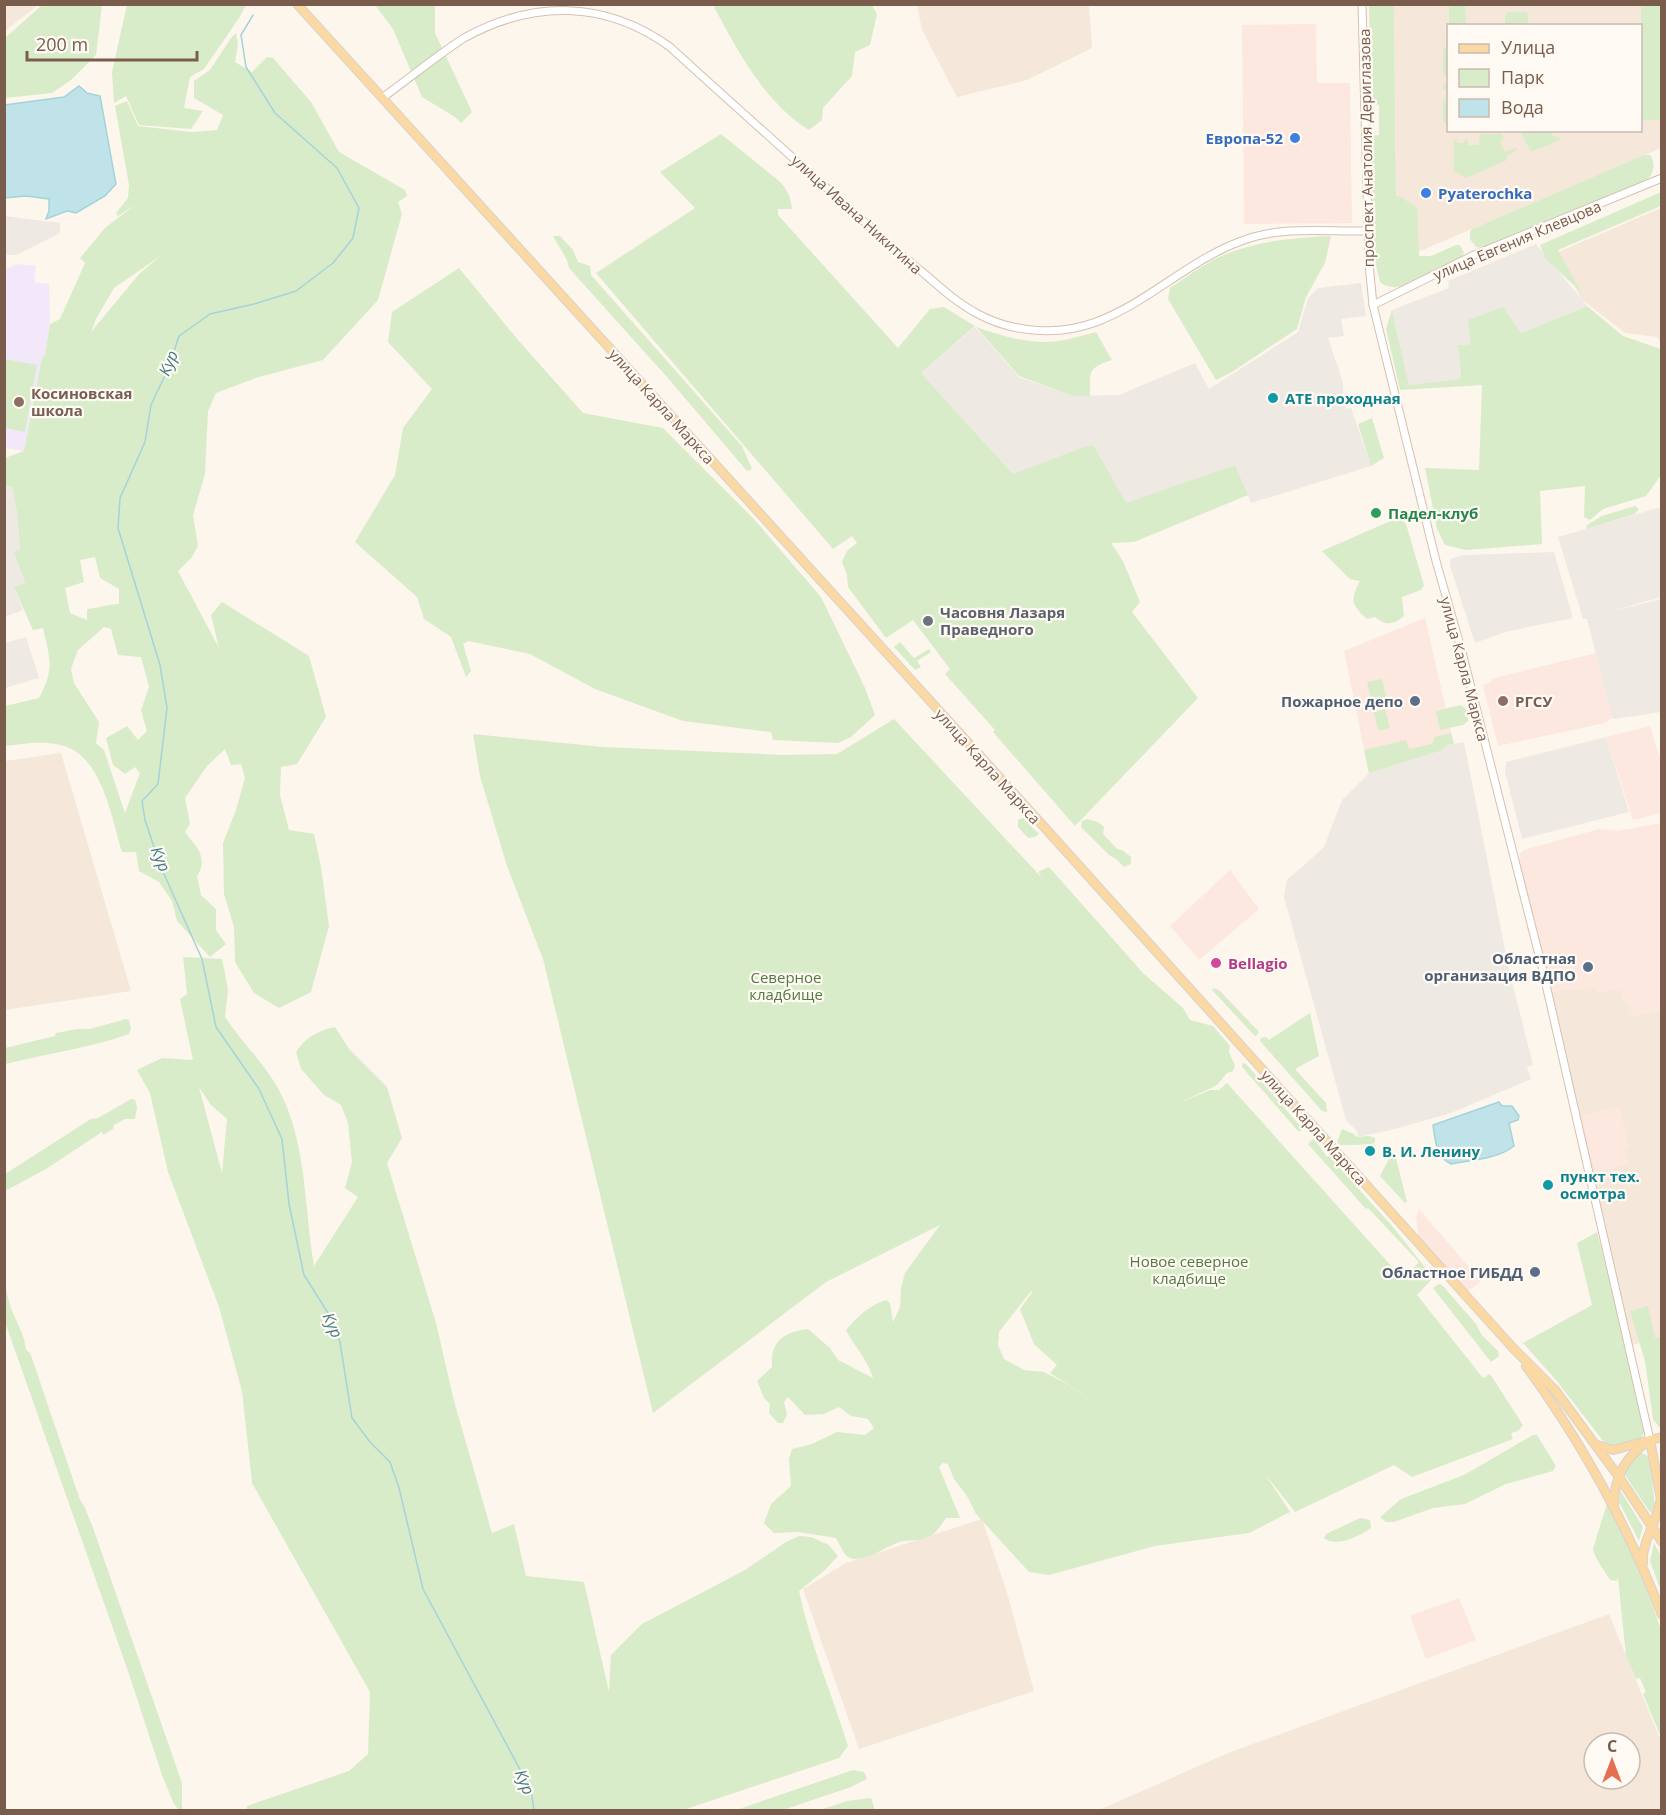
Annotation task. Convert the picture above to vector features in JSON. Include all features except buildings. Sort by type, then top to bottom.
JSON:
[{"type":"main road","name":"улица Карла Маркса","points":[[297,4],[1513,1348],[1555,1390],[1596,1444],[1662,1542]]},
{"type":"main road","name":"проспект Анатолия Дериглазова","points":[[1362,4],[1368,231],[1373,304]]},
{"type":"main road","name":"улица Ивана Никитина","points":[[382,98],[465,37],[509,16],[547,7],[570,6],[591,9],[623,19],[654,35],[670,47],[890,245],[952,297],[978,314],[1012,327],[1028,330],[1076,328],[1113,315],[1205,259],[1248,238],[1287,232],[1368,231]]},
{"type":"main road","name":"улица Евгения Клевцова","points":[[1373,304],[1472,256],[1662,178]]},
{"type":"main road","name":"улица Карла Маркса","points":[[1373,304],[1430,539],[1462,652],[1542,967],[1650,1440],[1661,1503]]},
{"type":"main road","points":[[1513,1348],[1561,1414],[1614,1506],[1644,1567],[1658,1599],[1662,1615]]},
{"type":"main road","points":[[1596,1444],[1613,1450],[1662,1437]]},
{"type":"main road","points":[[1614,1506],[1614,1497],[1622,1468],[1631,1454],[1650,1440]]},
{"type":"main road","points":[[1644,1567],[1643,1555],[1661,1503]]},
{"type":"shaded area","points":[[5,4],[38,4],[38,5],[5,31]]},
{"type":"shaded area","points":[[917,5],[1089,5],[1092,48],[1027,80],[957,97],[922,30]]},
{"type":"shaded area","points":[[1394,5],[1661,5],[1661,148],[1397,261]]},
{"type":"shaded area","points":[[1316,24],[1317,83],[1350,83],[1352,223],[1244,224],[1242,25]]},
{"type":"shaded area","points":[[1661,208],[1661,343],[1657,337],[1625,333],[1581,299],[1558,252]]},
{"type":"shaded area","points":[[5,216],[60,223],[60,233],[16,255],[5,255]]},
{"type":"shaded area","points":[[1536,244],[1587,306],[1520,333],[1459,345],[1460,379],[1409,385],[1392,310],[1449,288],[1448,281]]},
{"type":"shaded area","name":"Косиновская школа","points":[[17,264],[36,266],[34,282],[49,284],[50,324],[24,451],[5,448],[4,270]]},
{"type":"shaded area","points":[[1361,283],[1366,316],[1341,319],[1344,336],[1328,338],[1343,382],[1346,409],[1351,408],[1371,466],[1251,503],[1235,465],[1125,504],[1094,446],[1086,446],[1013,474],[921,373],[975,327],[1019,377],[1073,396],[1119,395],[1195,363],[1209,389],[1298,332],[1308,298],[1318,288]]},
{"type":"shaded area","points":[[5,486],[12,486],[20,549],[14,552],[25,583],[14,587],[23,610],[5,617]]},
{"type":"shaded area","points":[[1661,507],[1661,597],[1610,612],[1661,599],[1661,712],[1615,719],[1612,718],[1587,619],[1583,619],[1558,537]]},
{"type":"shaded area","points":[[1554,552],[1573,618],[1505,632],[1475,643],[1450,566],[1450,559],[1464,555]]},
{"type":"shaded area","points":[[1425,618],[1454,744],[1447,745],[1443,750],[1369,773],[1344,651]]},
{"type":"shaded area","points":[[26,637],[39,678],[5,688],[5,643]]},
{"type":"shaded area","points":[[1596,653],[1612,718],[1605,723],[1498,746],[1483,685],[1492,682],[1491,679]]},
{"type":"shaded area","points":[[1650,726],[1661,762],[1661,813],[1633,820],[1606,737]]},
{"type":"shaded area","points":[[1606,737],[1629,812],[1522,839],[1505,772],[1506,762]]},
{"type":"shaded area","points":[[1464,742],[1509,970],[1533,1065],[1527,1067],[1531,1079],[1451,1113],[1358,1137],[1357,1131],[1346,1120],[1284,897],[1287,880],[1324,847],[1342,800],[1369,773],[1443,750],[1447,745]]},
{"type":"shaded area","points":[[61,753],[131,991],[5,1010],[5,761]]},
{"type":"shaded area","points":[[1661,823],[1661,1009],[1633,1016],[1628,1002],[1622,999],[1620,990],[1595,992],[1594,988],[1548,992],[1528,915],[1519,855],[1524,850],[1599,829],[1618,831]]},
{"type":"shaded area","points":[[1230,870],[1259,909],[1199,960],[1170,926]]},
{"type":"shaded area","points":[[1607,934],[1633,1016],[1661,1009],[1661,1337],[1628,1346],[1542,967]]},
{"type":"shaded area","points":[[1619,1107],[1629,1149],[1624,1150],[1628,1164],[1595,1172],[1582,1115]]},
{"type":"shaded area","points":[[1419,1209],[1481,1281],[1466,1293],[1419,1240],[1416,1217]]},
{"type":"shaded area","points":[[982,1519],[1006,1589],[1034,1691],[859,1749],[803,1589],[846,1563]]},
{"type":"shaded area","points":[[1459,1598],[1476,1640],[1426,1659],[1410,1616]]},
{"type":"shaded area","points":[[1609,1614],[1661,1741],[1661,1810],[1099,1810],[1228,1753]]},
{"type":"green space","points":[[42,5],[102,5],[96,55],[71,80],[52,93],[5,98],[5,38]]},
{"type":"green space","points":[[127,5],[246,5],[204,69],[190,77],[184,108],[203,111],[191,129],[139,125],[126,96],[114,103],[112,72]]},
{"type":"green space","points":[[375,5],[435,5],[435,33],[472,112],[461,123],[422,97],[393,29]]},
{"type":"green space","points":[[713,5],[872,5],[877,14],[870,45],[855,52],[852,76],[823,108],[822,120],[809,130],[793,119],[765,90],[742,57]]},
{"type":"green space","points":[[1369,5],[1394,5],[1396,196],[1417,208],[1419,256],[1431,256],[1456,245],[1460,245],[1464,253],[1461,258],[1415,281],[1394,287],[1380,282],[1374,258],[1371,136],[1379,135],[1379,105],[1371,100]]},
{"type":"green space","points":[[1449,5],[1465,5],[1466,24],[1449,24]]},
{"type":"green space","points":[[1641,5],[1661,5],[1661,120],[1644,120],[1642,117]]},
{"type":"green space","points":[[1508,12],[1526,12],[1528,24],[1505,24],[1505,15]]},
{"type":"green space","points":[[236,33],[238,45],[235,62],[252,72],[267,57],[273,58],[311,102],[339,152],[405,190],[407,196],[398,202],[402,214],[378,300],[323,360],[259,377],[216,393],[208,411],[205,474],[193,515],[198,546],[192,557],[178,571],[219,648],[211,615],[222,602],[309,656],[326,717],[297,764],[281,767],[280,795],[289,830],[314,834],[329,926],[311,992],[279,1008],[254,993],[235,962],[234,927],[224,894],[223,843],[245,778],[241,764],[231,765],[225,749],[207,766],[185,798],[190,824],[185,832],[200,852],[202,864],[197,876],[201,895],[216,909],[216,930],[226,944],[210,957],[177,921],[172,901],[159,882],[139,871],[136,852],[122,852],[104,791],[88,763],[77,752],[57,744],[34,743],[4,746],[5,706],[39,698],[50,664],[43,628],[33,630],[14,587],[25,583],[14,552],[20,549],[17,513],[12,486],[5,486],[5,458],[24,451],[50,324],[60,319],[85,263],[80,258],[105,228],[135,205],[118,216],[116,213],[128,198],[129,185],[115,106],[127,101],[138,126],[192,132],[217,130],[223,115],[194,98],[194,81],[210,70]],"holes":[[[162,255],[140,273],[91,332],[114,288]],[[95,557],[100,578],[119,589],[119,604],[87,609],[87,620],[70,613],[65,588],[84,582],[80,560]],[[104,627],[111,629],[118,655],[141,657],[149,687],[141,710],[147,731],[138,740],[127,726],[106,738],[113,765],[125,774],[135,767],[140,773],[125,813],[104,750],[96,743],[99,722],[74,683],[71,669],[78,650]]]},
{"type":"green space","points":[[1447,47],[1447,77],[1443,74],[1443,49]]},
{"type":"green space","points":[[1447,83],[1447,91],[1443,89],[1443,85]]},
{"type":"green space","points":[[1447,97],[1447,125],[1443,121],[1443,101]]},
{"type":"green space","points":[[1521,132],[1552,132],[1552,136],[1559,137],[1560,140],[1531,152]]},
{"type":"green space","points":[[721,134],[782,184],[790,197],[792,209],[778,209],[778,215],[898,348],[930,309],[944,307],[975,326],[921,373],[1013,474],[1086,446],[1094,446],[1126,503],[1235,465],[1248,495],[1134,542],[1111,543],[1123,561],[1140,602],[1132,612],[1198,698],[1075,826],[945,674],[950,669],[913,620],[886,638],[848,587],[847,575],[842,562],[847,551],[857,543],[852,536],[833,549],[596,273],[695,208],[660,172]]},
{"type":"green space","points":[[1480,134],[1502,134],[1504,139],[1500,142],[1505,152],[1516,148],[1517,150],[1506,157],[1507,160],[1466,178],[1454,171],[1454,140],[1457,139],[1457,143],[1464,143],[1465,139],[1468,139],[1468,145],[1479,145]]},
{"type":"green space","points":[[1644,155],[1650,155],[1654,166],[1650,177],[1644,182],[1485,249],[1476,247],[1470,239],[1472,229]]},
{"type":"green space","points":[[1661,192],[1661,206],[1558,250],[1581,292],[1546,259],[1540,245]]},
{"type":"green space","points":[[553,236],[560,236],[573,250],[578,262],[590,266],[591,275],[742,446],[752,469],[747,471],[667,377],[569,268]]},
{"type":"green space","points":[[1331,236],[1325,263],[1306,297],[1297,329],[1216,380],[1168,299],[1170,288],[1199,268],[1231,252],[1287,239]]},
{"type":"green space","points":[[459,268],[518,340],[583,413],[663,428],[753,518],[821,597],[865,688],[875,715],[851,737],[838,743],[773,740],[771,732],[683,721],[595,689],[530,654],[468,641],[463,644],[471,671],[466,677],[451,637],[424,619],[417,597],[355,542],[395,475],[403,428],[432,389],[388,342],[392,312]]},
{"type":"green space","points":[[1587,306],[1623,336],[1661,349],[1661,475],[1646,496],[1603,509],[1590,520],[1584,517],[1585,486],[1540,491],[1542,544],[1466,550],[1445,545],[1437,529],[1425,468],[1479,470],[1482,385],[1400,390],[1386,329],[1392,310],[1409,385],[1460,379],[1458,345],[1471,344],[1468,320],[1503,307],[1521,333]]},
{"type":"green space","points":[[976,327],[1037,342],[1059,341],[1096,332],[1112,360],[1098,366],[1092,372],[1090,396],[1073,396],[1019,376]]},
{"type":"green space","points":[[5,359],[37,365],[25,432],[5,428]]},
{"type":"green space","points":[[1372,418],[1384,458],[1371,466],[1358,424]]},
{"type":"green space","points":[[1635,506],[1639,509],[1635,514],[1586,529],[1587,525],[1602,516]]},
{"type":"green space","points":[[1395,519],[1402,520],[1406,524],[1424,585],[1421,590],[1402,597],[1404,616],[1390,623],[1375,617],[1367,619],[1362,614],[1354,602],[1360,581],[1350,579],[1322,551]]},
{"type":"green space","points":[[900,642],[914,658],[929,649],[931,652],[917,661],[921,667],[915,670],[894,647]]},
{"type":"green space","points":[[1382,679],[1388,704],[1373,707],[1367,682]]},
{"type":"green space","points":[[1461,705],[1468,711],[1468,721],[1463,725],[1440,730],[1436,711]]},
{"type":"green space","points":[[1385,709],[1390,728],[1378,731],[1374,712]]},
{"type":"green space","points":[[894,719],[1042,878],[1038,872],[1049,867],[1143,973],[1183,1008],[1190,1020],[1213,1026],[1230,1046],[1229,1052],[1235,1066],[1233,1071],[1227,1073],[1217,1085],[1177,1104],[1210,1090],[1219,1090],[1227,1083],[1403,1279],[1419,1262],[1368,1208],[1366,1209],[1308,1144],[1314,1138],[1327,1157],[1329,1156],[1393,1227],[1432,1276],[1417,1295],[1483,1378],[1490,1374],[1523,1425],[1518,1431],[1511,1433],[1513,1439],[1412,1477],[1394,1465],[1295,1512],[1265,1474],[1290,1512],[1249,1533],[1155,1546],[1049,1575],[1029,1572],[976,1514],[967,1496],[954,1479],[948,1464],[943,1463],[939,1467],[960,1518],[946,1518],[936,1532],[927,1538],[899,1542],[868,1556],[855,1559],[845,1554],[836,1538],[798,1532],[774,1533],[764,1523],[771,1504],[791,1486],[789,1459],[792,1449],[812,1444],[837,1432],[865,1435],[874,1428],[868,1419],[851,1416],[839,1407],[824,1414],[805,1415],[788,1397],[784,1402],[787,1414],[783,1423],[778,1423],[769,1413],[770,1404],[764,1398],[757,1381],[772,1367],[776,1344],[786,1335],[808,1329],[830,1348],[838,1360],[873,1378],[868,1365],[846,1330],[864,1312],[886,1300],[890,1303],[893,1322],[900,1307],[905,1273],[940,1225],[826,1282],[653,1413],[543,959],[507,866],[480,776],[473,734],[603,747],[784,755],[837,754]],"holes":[[[1032,1290],[1020,1309],[1034,1344],[1057,1365],[1050,1373],[1120,1419],[1044,1372],[1024,1370],[1004,1359],[998,1345],[999,1332]]]},
{"type":"green space","points":[[1451,733],[1454,744],[1447,745],[1443,750],[1369,773],[1364,750],[1406,740],[1409,749],[1432,744],[1435,737]]},
{"type":"green space","points":[[1023,818],[1039,834],[1028,838],[1018,827],[1018,820]]},
{"type":"green space","points":[[1087,819],[1098,822],[1104,827],[1103,834],[1117,849],[1131,857],[1131,864],[1124,867],[1081,827],[1082,821]]},
{"type":"green space","points":[[183,957],[222,959],[228,989],[225,1017],[275,1083],[293,1125],[303,1172],[314,1266],[358,1197],[345,1188],[352,1162],[348,1123],[341,1105],[324,1095],[301,1069],[296,1052],[312,1035],[335,1027],[349,1049],[387,1087],[402,1138],[387,1163],[436,1323],[454,1401],[492,1533],[514,1524],[526,1576],[584,1582],[609,1692],[611,1655],[642,1624],[745,1570],[786,1542],[799,1536],[811,1537],[829,1545],[838,1556],[799,1591],[815,1650],[848,1746],[839,1758],[683,1810],[247,1810],[247,1806],[349,1771],[368,1754],[370,1692],[252,1483],[242,1391],[219,1307],[168,1172],[150,1093],[137,1070],[162,1058],[193,1060],[180,999],[187,994]],"holes":[[[199,1087],[211,1105],[227,1119],[222,1173]]]},
{"type":"green space","points":[[1214,988],[1220,991],[1259,1032],[1257,1035],[1255,1036],[1212,990]]},
{"type":"green space","points":[[1310,1013],[1319,1056],[1295,1069],[1326,1103],[1327,1112],[1322,1111],[1260,1041],[1261,1038],[1266,1037],[1269,1040]]},
{"type":"green space","points":[[129,1020],[131,1029],[129,1034],[83,1047],[5,1064],[5,1048],[55,1036],[56,1033],[90,1029]]},
{"type":"green space","points":[[1242,1063],[1246,1064],[1302,1128],[1302,1131],[1298,1131],[1242,1067]]},
{"type":"green space","points":[[131,1099],[135,1100],[137,1108],[135,1119],[125,1119],[114,1125],[113,1129],[103,1135],[102,1132],[46,1169],[5,1191],[5,1174],[91,1119],[98,1118]]},
{"type":"green space","points":[[1342,1129],[1357,1137],[1375,1138],[1375,1143],[1340,1145],[1337,1142]]},
{"type":"green space","points":[[1395,1154],[1407,1202],[1405,1203],[1380,1176],[1391,1155]]},
{"type":"green space","points":[[1597,1232],[1632,1362],[1644,1429],[1640,1439],[1636,1442],[1619,1446],[1607,1446],[1556,1380],[1523,1343],[1592,1305],[1577,1243]]},
{"type":"green space","points":[[5,1284],[11,1308],[26,1350],[30,1353],[34,1364],[80,1500],[92,1525],[182,1783],[182,1810],[174,1804],[162,1775],[128,1671],[5,1322]]},
{"type":"green space","points":[[1439,1284],[1498,1351],[1499,1356],[1491,1362],[1433,1288]]},
{"type":"green space","points":[[1648,1306],[1655,1338],[1661,1337],[1661,1429],[1653,1419],[1645,1361],[1630,1311]]},
{"type":"green space","points":[[1533,1435],[1537,1435],[1556,1466],[1553,1471],[1506,1484],[1465,1504],[1433,1508],[1394,1522],[1386,1522],[1380,1517],[1401,1499],[1464,1475]]},
{"type":"green space","points":[[1642,1453],[1648,1456],[1651,1468],[1654,1515],[1625,1475],[1630,1462]]},
{"type":"green space","points":[[1620,1490],[1643,1527],[1639,1541],[1619,1502]]},
{"type":"green space","points":[[1607,1504],[1642,1576],[1661,1630],[1661,1737],[1643,1694],[1646,1692],[1640,1678],[1636,1679],[1626,1656],[1618,1578],[1616,1581],[1610,1580],[1593,1550]]},
{"type":"green space","points":[[1360,1518],[1370,1520],[1371,1528],[1341,1541],[1329,1541],[1324,1538],[1326,1534]]},
{"type":"green space","points":[[1654,1543],[1661,1556],[1661,1591],[1650,1561]]},
{"type":"green space","points":[[853,1770],[864,1772],[867,1779],[851,1787],[783,1810],[736,1810]]},
{"type":"green space","points":[[871,1798],[875,1810],[820,1810],[847,1801]]},
{"type":"water","points":[[79,86],[87,93],[100,96],[116,184],[105,196],[76,213],[67,211],[46,219],[49,199],[26,196],[5,198],[5,105],[64,97]]},
{"type":"water","points":[[1499,1102],[1502,1106],[1512,1106],[1519,1116],[1518,1120],[1509,1123],[1514,1146],[1500,1154],[1484,1158],[1451,1164],[1446,1161],[1437,1148],[1433,1125]]},
{"type":"waterway","name":"Кур","points":[[253,15],[241,35],[246,67],[275,113],[337,168],[359,208],[353,238],[333,263],[296,291],[210,314],[179,336],[168,369],[151,405],[145,442],[120,498],[118,528],[160,665],[167,708],[158,784],[142,801],[145,820],[160,865],[202,959],[216,1027],[259,1089],[282,1139],[289,1204],[304,1275],[328,1313],[340,1342],[352,1418],[370,1442],[390,1462],[399,1488],[423,1589],[531,1790],[534,1810]]},
{"type":"place","name":"Европа-52","points":[[1295,138]]},
{"type":"place","name":"Pyaterochka","points":[[1426,193]]},
{"type":"place","name":"АТЕ проходная","points":[[1273,398]]},
{"type":"place","name":"Косиновская школа","points":[[19,402]]},
{"type":"place","name":"Падел-клуб","points":[[1376,513]]},
{"type":"place","name":"Часовня Лазаря Праведного","points":[[928,621]]},
{"type":"place","name":"Пожарное депо","points":[[1415,701]]},
{"type":"place","name":"РГСУ","points":[[1503,701]]},
{"type":"place","name":"Bellagio","points":[[1216,963]]},
{"type":"place","name":"Областная организация ВДПО","points":[[1588,967]]},
{"type":"place","name":"В. И. Ленину","points":[[1370,1151]]},
{"type":"place","name":"пункт тех. осмотра","points":[[1548,1185]]},
{"type":"place","name":"Областное ГИБДД","points":[[1535,1272]]},
{"type":"park label","name":"Северное кладбище","points":[[786,986]]},
{"type":"park label","name":"Новое северное кладбище","points":[[1189,1270]]}]
